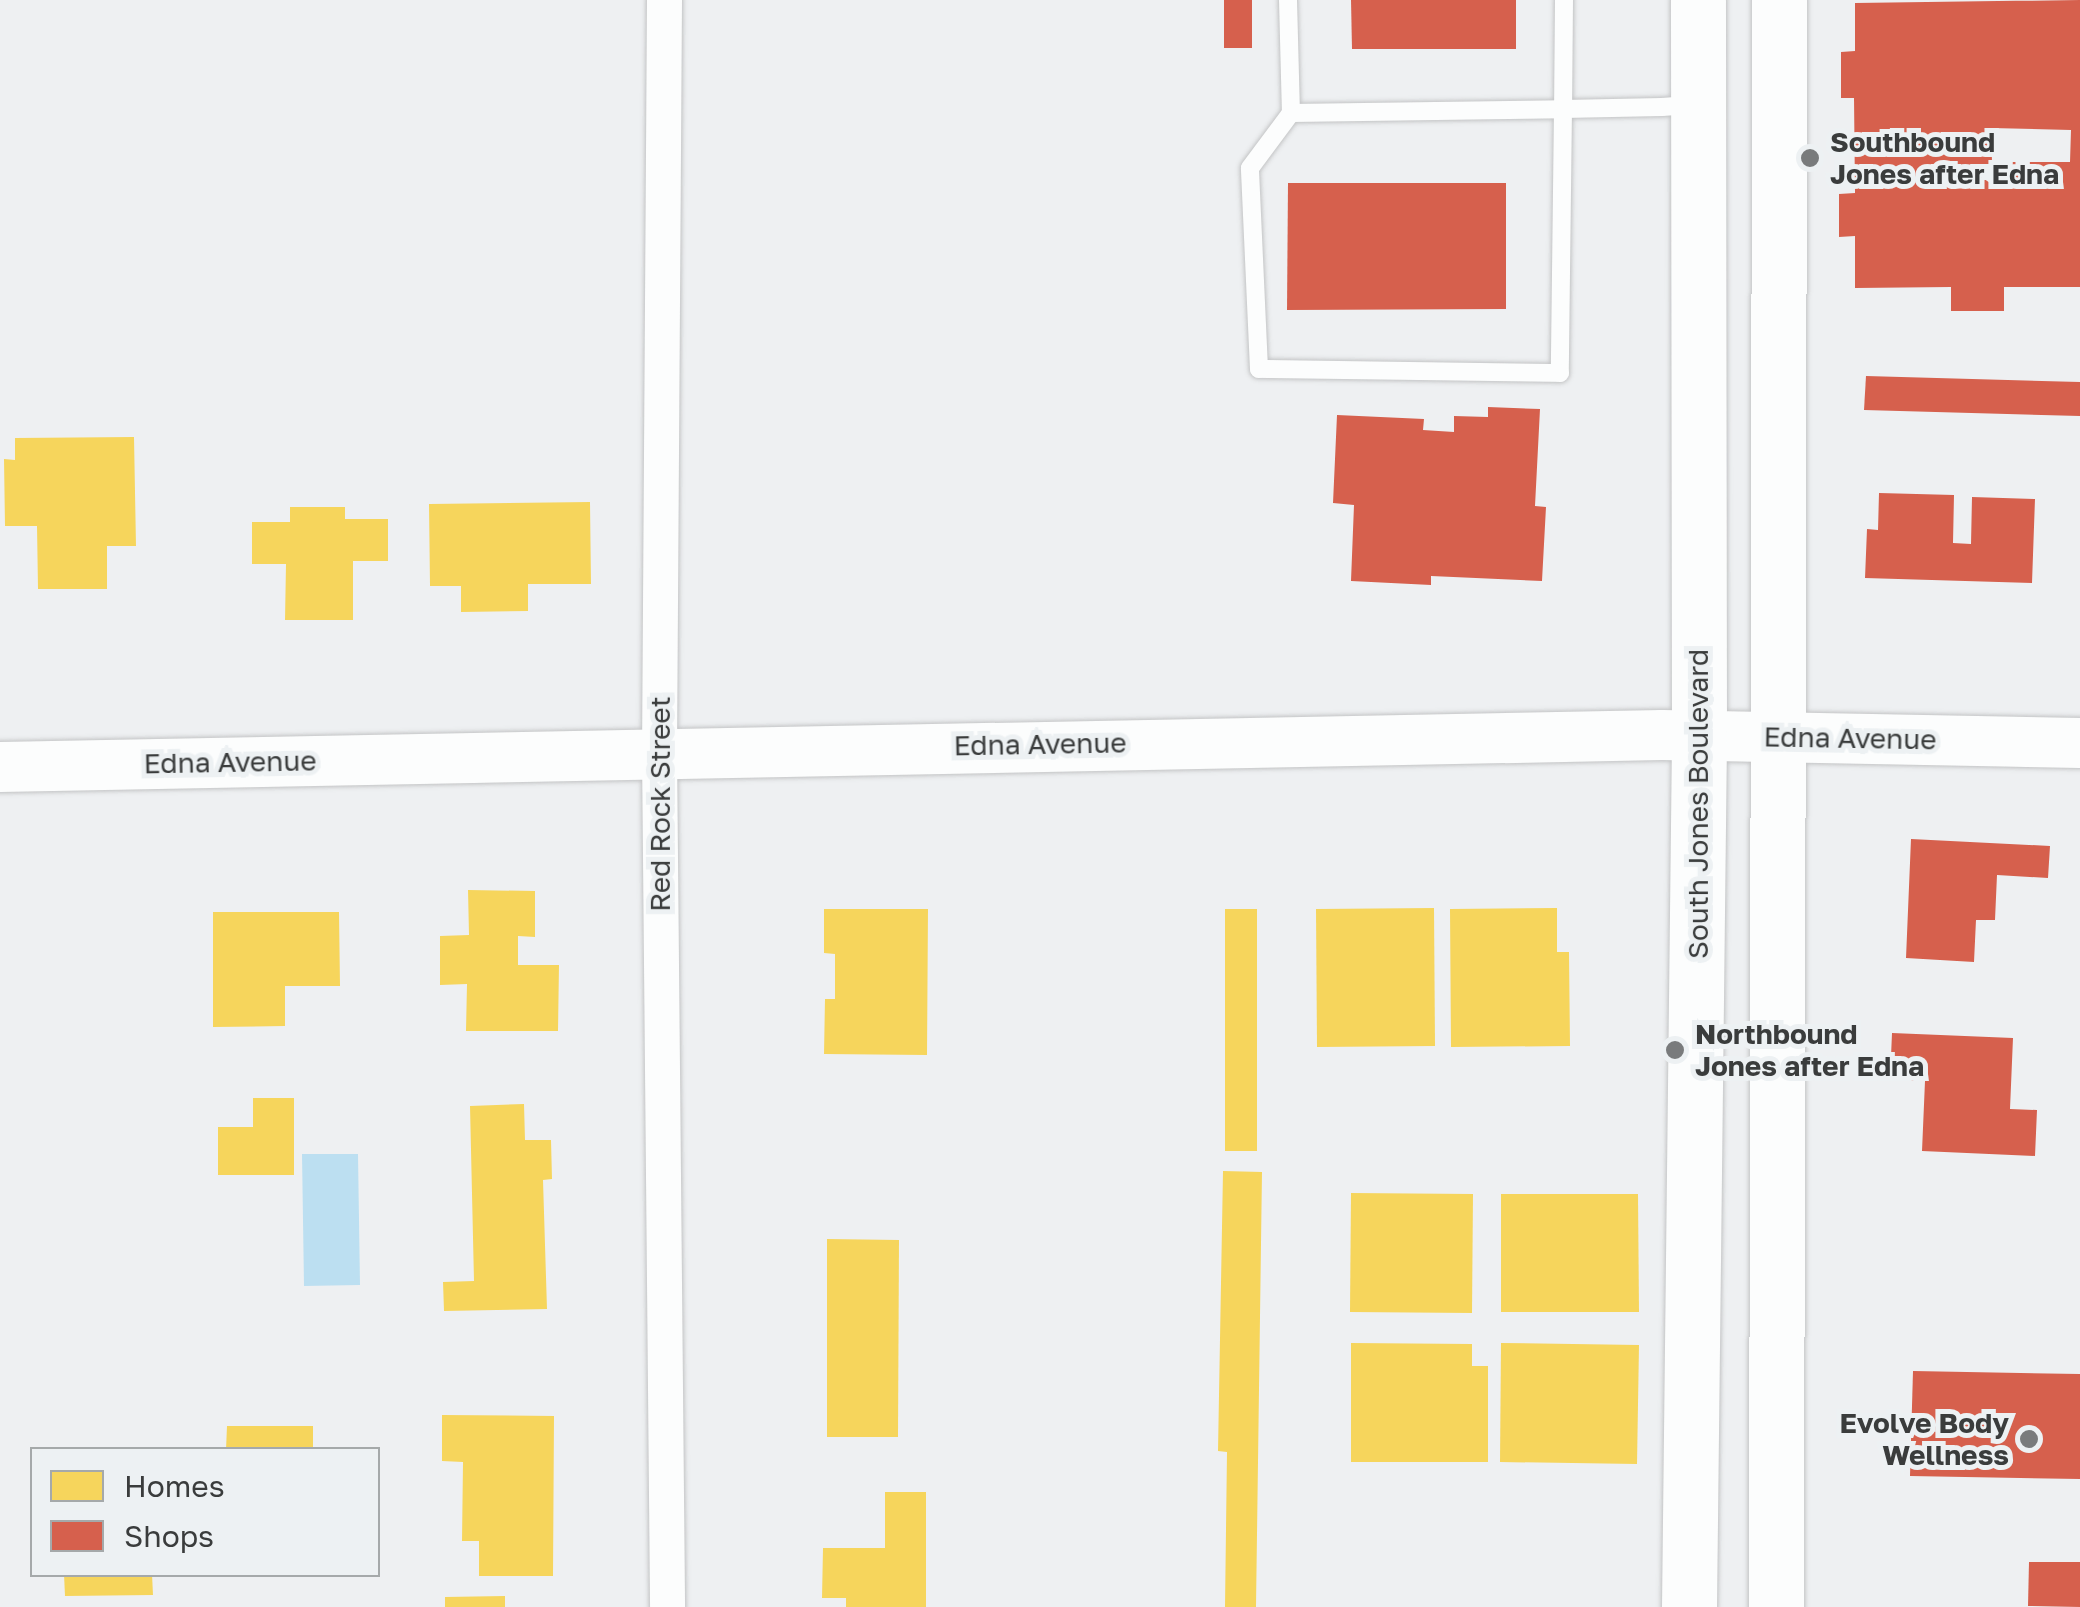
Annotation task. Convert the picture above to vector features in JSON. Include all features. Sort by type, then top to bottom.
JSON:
[{"type":"main road","name":"South Jones Boulevard","points":[[1690,1607],[1699,736],[1698,0]]},
{"type":"main road","points":[[1776,1607],[1779,0]]},
{"type":"street","name":"Red Rock Street","points":[[664,0],[659,752],[666,1607]]},
{"type":"street","name":"Edna Avenue","points":[[0,768],[659,752],[1699,736],[2080,743]]},
{"type":"lane","points":[[1288,0],[1291,113],[1250,168],[1259,369],[1560,373],[1564,0]]},
{"type":"lane","points":[[1291,113],[1698,104]]},
{"type":"shaded area","points":[[302,1154],[358,1154],[360,1285],[304,1286]]},
{"type":"building: Homes","points":[[134,437],[136,546],[107,546],[107,589],[38,589],[37,526],[5,526],[4,459],[15,460],[15,438]]},
{"type":"building: Homes","points":[[590,502],[591,584],[528,584],[528,611],[461,612],[461,586],[430,586],[429,504]]},
{"type":"building: Homes","points":[[290,507],[345,507],[345,519],[388,519],[388,561],[353,561],[353,620],[285,620],[286,564],[252,564],[252,522],[290,522]]},
{"type":"building: Homes","points":[[468,890],[535,891],[535,937],[518,936],[518,965],[559,965],[558,1031],[466,1031],[467,984],[440,985],[440,936],[469,935]]},
{"type":"building: Homes","points":[[1434,908],[1435,1046],[1317,1047],[1316,909]]},
{"type":"building: Homes","points":[[1557,908],[1557,952],[1569,952],[1570,1046],[1451,1047],[1450,909]]},
{"type":"building: Homes","points":[[824,909],[928,909],[927,1055],[824,1054],[825,999],[835,999],[835,954],[824,953]]},
{"type":"building: Homes","points":[[1225,909],[1257,909],[1257,1151],[1225,1151]]},
{"type":"building: Homes","points":[[213,912],[339,912],[340,986],[285,986],[285,1026],[213,1027]]},
{"type":"building: Homes","points":[[253,1098],[294,1098],[294,1175],[218,1175],[218,1127],[253,1127]]},
{"type":"building: Homes","points":[[524,1104],[525,1140],[551,1140],[552,1179],[543,1180],[547,1309],[444,1311],[443,1282],[474,1281],[470,1106]]},
{"type":"building: Homes","points":[[1223,1171],[1262,1172],[1256,1607],[1225,1607],[1227,1452],[1218,1451]]},
{"type":"building: Homes","points":[[1351,1193],[1473,1194],[1472,1313],[1350,1312]]},
{"type":"building: Homes","points":[[1501,1194],[1638,1194],[1639,1312],[1501,1312]]},
{"type":"building: Homes","points":[[827,1239],[899,1240],[898,1437],[827,1437]]},
{"type":"building: Homes","points":[[1351,1343],[1472,1344],[1472,1366],[1488,1366],[1488,1462],[1351,1462]]},
{"type":"building: Homes","points":[[1501,1343],[1639,1345],[1637,1464],[1500,1462]]},
{"type":"building: Homes","points":[[442,1415],[554,1416],[553,1576],[479,1576],[479,1541],[462,1541],[463,1462],[442,1461]]},
{"type":"building: Homes","points":[[227,1426],[313,1426],[313,1447],[226,1447]]},
{"type":"building: Homes","points":[[885,1492],[926,1492],[926,1607],[846,1607],[846,1598],[822,1598],[823,1548],[885,1548]]},
{"type":"building: Homes","points":[[64,1577],[152,1577],[153,1595],[65,1596]]},
{"type":"building: Homes","points":[[505,1596],[505,1607],[445,1607],[445,1597]]},
{"type":"building: Shops","points":[[1224,0],[1252,0],[1252,48],[1224,48]]},
{"type":"building: Shops","points":[[1351,0],[1516,0],[1516,49],[1352,49]]},
{"type":"building: Shops","points":[[2080,0],[2080,287],[2004,287],[2004,311],[1951,311],[1951,287],[1855,288],[1855,236],[1839,237],[1839,194],[1855,193],[1854,98],[1841,98],[1841,52],[1855,51],[1855,3]],"holes":[[[1991,128],[2071,130],[2070,162],[1992,162]]]},
{"type":"building: Shops","points":[[1288,183],[1506,183],[1506,309],[1287,310]]},
{"type":"building: Shops","points":[[1866,376],[2080,382],[2080,416],[1864,410]]},
{"type":"building: Shops","points":[[1488,407],[1540,409],[1535,506],[1546,507],[1542,581],[1431,576],[1431,585],[1351,581],[1354,505],[1333,503],[1337,415],[1424,419],[1423,430],[1454,432],[1454,416],[1488,417]]},
{"type":"building: Shops","points":[[1879,493],[1954,495],[1953,543],[1971,544],[1972,497],[2035,499],[2032,583],[1865,578],[1867,529],[1878,530]]},
{"type":"building: Shops","points":[[1911,839],[2050,846],[2048,878],[1997,875],[1995,920],[1976,920],[1974,962],[1906,958]]},
{"type":"building: Shops","points":[[1892,1033],[2013,1038],[2010,1109],[2037,1110],[2035,1156],[1922,1151],[1925,1081],[1890,1080]]},
{"type":"building: Shops","points":[[1913,1371],[2080,1374],[2080,1479],[1910,1476]]},
{"type":"building: Shops","points":[[2029,1562],[2080,1562],[2080,1607],[2028,1606]]},
{"type":"place","name":"Southbound Jones after Edna","points":[[1810,158]]},
{"type":"place","name":"Northbound Jones after Edna","points":[[1675,1050]]},
{"type":"place","name":"Evolve Body Wellness","points":[[2029,1439]]}]
